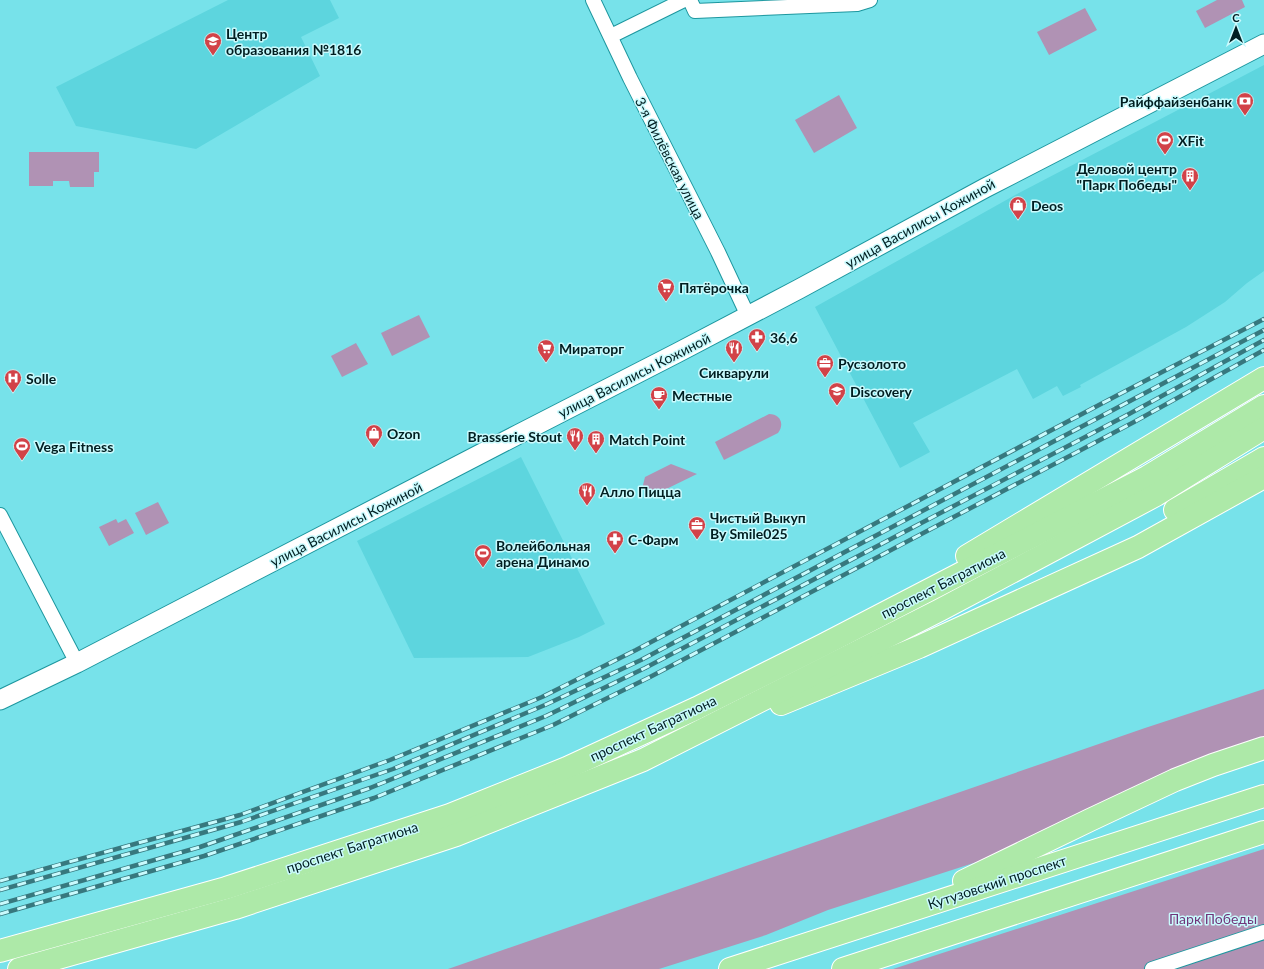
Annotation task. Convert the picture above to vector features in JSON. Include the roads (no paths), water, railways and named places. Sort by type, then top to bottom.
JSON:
[{"type":"main road","points":[[823,645],[1008,530],[1264,378]]},
{"type":"main road","name":"проспект Багратиона","points":[[0,951],[226,888],[450,815],[567,768],[697,708],[823,645],[1147,477],[1264,406]]},
{"type":"main road","name":"проспект Багратиона","points":[[19,969],[235,908],[456,835],[643,760],[961,599],[1156,495],[1264,428]]},
{"type":"main road","points":[[1026,597],[1264,458]]},
{"type":"main road","points":[[643,760],[919,647],[1138,547],[1264,478]]},
{"type":"main road","points":[[892,916],[1083,823],[1176,780],[1213,765],[1264,748]]},
{"type":"main road","name":"Кутузовский проспект","points":[[730,969],[1264,796]]},
{"type":"main road","points":[[843,969],[1264,832]]},
{"type":"street","name":"3-я Филёвская улица","points":[[593,0],[630,78],[718,252],[748,316]]},
{"type":"street","points":[[611,36],[684,0]]},
{"type":"street","points":[[690,0],[695,11],[857,4],[870,0]]},
{"type":"street","name":"улица Василисы Кожиной","points":[[0,700],[77,662],[748,316],[985,188],[1264,44]]},
{"type":"street","points":[[0,515],[77,662]]},
{"type":"street","points":[[1152,969],[1264,932]]},
{"type":"railway","points":[[0,881],[240,815],[390,760],[542,697],[636,650],[1264,319]]},
{"type":"railway","points":[[0,890],[241,822],[393,769],[545,705],[641,660],[1264,330]]},
{"type":"railway","points":[[0,904],[200,847],[370,788],[546,716],[645,668],[1129,414],[1264,340]]},
{"type":"railway","points":[[0,914],[204,856],[374,798],[553,725],[650,677],[1134,422],[1264,350]]},
{"type":"place","name":"Центр образования №1816","points":[[213,56]]},
{"type":"place","name":"Райффайзенбанк","points":[[1245,116]]},
{"type":"place","name":"XFit","points":[[1165,155]]},
{"type":"place","name":"Деловой центр \"Парк Победы\"","points":[[1190,191]]},
{"type":"place","name":"Deos","points":[[1018,220]]},
{"type":"place","name":"Пятёрочка","points":[[666,302]]},
{"type":"place","name":"36,6","points":[[757,352]]},
{"type":"place","name":"Мираторг","points":[[546,363]]},
{"type":"place","name":"Сикварули","points":[[734,363]]},
{"type":"place","name":"Русзолото","points":[[825,378]]},
{"type":"place","name":"Solle","points":[[13,393]]},
{"type":"place","name":"Discovery","points":[[837,406]]},
{"type":"place","name":"Местные","points":[[659,410]]},
{"type":"place","name":"Ozon","points":[[374,448]]},
{"type":"place","name":"Brasserie Stout","points":[[575,451]]},
{"type":"place","name":"Match Point","points":[[596,454]]},
{"type":"place","name":"Vega Fitness","points":[[22,461]]},
{"type":"place","name":"Алло Пицца","points":[[587,506]]},
{"type":"place","name":"Чистый Выкуп By Smile025","points":[[697,540]]},
{"type":"place","name":"C-Фарм","points":[[615,554]]},
{"type":"place","name":"Волейбольная арена Динамо","points":[[483,568]]},
{"type":"park label","name":"Парк Победы","points":[[1213,918]]}]
